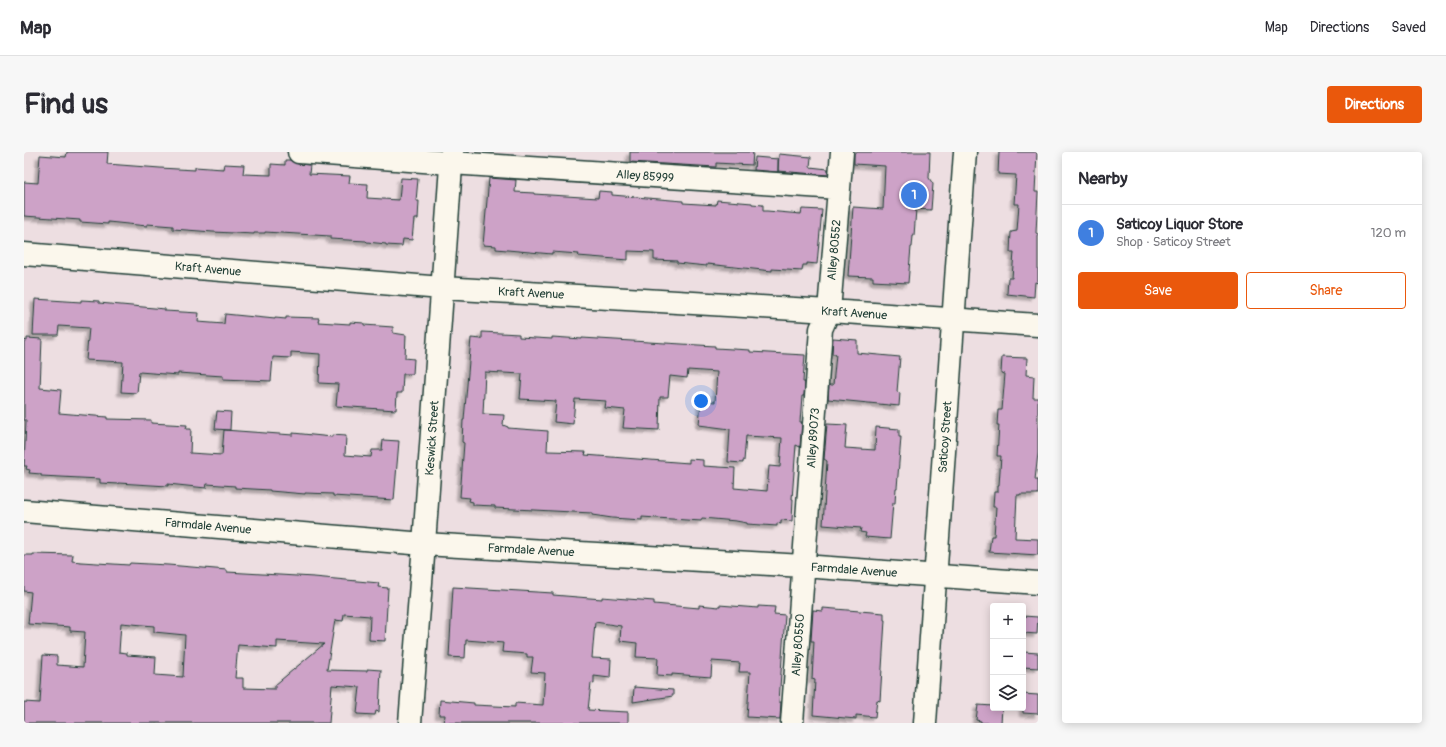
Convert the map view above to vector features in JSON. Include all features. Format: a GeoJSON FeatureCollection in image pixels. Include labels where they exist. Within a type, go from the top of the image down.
{"type":"FeatureCollection","features":[{"type":"Feature","properties":{"kind":"street","name":"Alley 85999"},"geometry":{"type":"LineString","coordinates":[[299,152],[451,158],[839,188]]}},
{"type":"Feature","properties":{"kind":"street","name":"Alley 80552"},"geometry":{"type":"LineString","coordinates":[[829,311],[842,152]]}},
{"type":"Feature","properties":{"kind":"street","name":"Saticoy Street"},"geometry":{"type":"LineString","coordinates":[[925,723],[965,152]]}},
{"type":"Feature","properties":{"kind":"street","name":"Keswick Street"},"geometry":{"type":"LineString","coordinates":[[410,723],[451,158]]}},
{"type":"Feature","properties":{"kind":"street","name":"Kraft Avenue"},"geometry":{"type":"LineString","coordinates":[[24,254],[442,288],[1038,325]]}},
{"type":"Feature","properties":{"kind":"street","name":"Alley 89073"},"geometry":{"type":"LineString","coordinates":[[803,566],[820,329],[829,311]]}},
{"type":"Feature","properties":{"kind":"street","name":"Farmdale Avenue"},"geometry":{"type":"LineString","coordinates":[[24,511],[424,544],[803,566],[1038,583]]}},
{"type":"Feature","properties":{"kind":"street","name":"Alley 80550"},"geometry":{"type":"LineString","coordinates":[[792,723],[803,566]]}},
{"type":"Feature","properties":{"kind":"building"},"geometry":{"type":"Polygon","coordinates":[[[67,152],[108,152],[107,164],[160,168],[195,170],[195,167],[223,169],[224,164],[244,165],[243,174],[271,175],[271,164],[285,165],[285,160],[290,160],[298,164],[310,165],[309,174],[350,176],[349,183],[368,184],[367,198],[399,200],[401,178],[418,179],[416,201],[419,201],[418,219],[414,219],[412,240],[403,239],[402,246],[386,245],[366,241],[330,239],[330,236],[265,232],[254,234],[213,232],[173,229],[173,226],[147,224],[147,226],[108,222],[108,224],[80,222],[80,220],[24,216],[24,182],[38,183],[40,155],[66,157],[67,152]]]}},
{"type":"Feature","properties":{"kind":"building"},"geometry":{"type":"Polygon","coordinates":[[[630,152],[753,152],[752,165],[716,163],[716,167],[630,162],[630,152]]]}},
{"type":"Feature","properties":{"kind":"building"},"geometry":{"type":"Polygon","coordinates":[[[854,152],[930,152],[929,178],[933,184],[931,210],[916,209],[908,283],[873,281],[873,277],[848,276],[853,207],[883,209],[885,166],[854,164],[854,152]]]}},
{"type":"Feature","properties":{"kind":"building"},"geometry":{"type":"Polygon","coordinates":[[[999,152],[1037,152],[1035,192],[1038,192],[1036,233],[1038,234],[1038,283],[1035,282],[1034,297],[1007,294],[1008,278],[1012,278],[1014,252],[1010,252],[1011,232],[1017,231],[1019,204],[1014,204],[1016,175],[998,174],[999,152]]]}},
{"type":"Feature","properties":{"kind":"building"},"geometry":{"type":"Polygon","coordinates":[[[779,154],[811,157],[810,167],[828,169],[828,175],[778,171],[779,154]]]}},
{"type":"Feature","properties":{"kind":"building"},"geometry":{"type":"Polygon","coordinates":[[[755,157],[778,159],[778,172],[754,170],[755,157]]]}},
{"type":"Feature","properties":{"kind":"building"},"geometry":{"type":"Polygon","coordinates":[[[489,178],[516,180],[515,192],[534,194],[598,198],[599,191],[612,192],[612,195],[683,201],[683,203],[716,205],[717,200],[752,203],[763,205],[763,211],[801,214],[802,209],[822,210],[817,264],[807,263],[807,265],[803,265],[802,271],[772,269],[772,271],[654,260],[654,252],[628,251],[628,260],[578,256],[579,254],[552,252],[552,254],[496,249],[496,246],[483,245],[489,178]]]}},
{"type":"Feature","properties":{"kind":"building"},"geometry":{"type":"Polygon","coordinates":[[[35,299],[81,302],[81,300],[99,301],[99,303],[165,309],[165,311],[199,313],[198,322],[224,324],[225,314],[275,319],[286,319],[286,317],[319,318],[318,322],[350,324],[350,322],[364,323],[364,325],[393,327],[393,333],[406,335],[405,358],[414,359],[413,374],[403,374],[402,393],[397,393],[396,410],[336,406],[338,384],[319,383],[320,354],[291,352],[291,358],[273,357],[271,381],[223,379],[223,376],[139,372],[137,393],[121,392],[123,362],[86,360],[89,328],[59,326],[58,335],[33,335],[35,299]]]}},
{"type":"Feature","properties":{"kind":"building"},"geometry":{"type":"Polygon","coordinates":[[[482,332],[519,334],[519,337],[552,339],[552,337],[582,338],[715,346],[715,348],[750,350],[750,352],[805,355],[803,382],[805,382],[804,396],[802,396],[800,422],[802,422],[800,447],[796,445],[792,521],[781,520],[781,524],[777,523],[777,526],[702,518],[701,521],[642,517],[642,520],[612,518],[592,515],[592,513],[495,508],[495,506],[473,505],[473,502],[469,501],[470,498],[460,497],[464,443],[462,442],[463,420],[471,338],[482,339],[482,332]],[[688,370],[687,378],[670,376],[668,397],[660,397],[659,430],[623,428],[625,410],[605,408],[606,401],[575,399],[573,424],[554,422],[556,401],[520,399],[522,374],[485,372],[483,414],[504,415],[503,425],[508,428],[548,431],[547,451],[586,452],[585,455],[689,463],[689,459],[703,460],[703,466],[735,468],[734,488],[767,491],[769,466],[780,467],[782,438],[746,436],[743,463],[728,462],[730,429],[699,425],[701,401],[715,402],[717,372],[688,370]]]}},
{"type":"Feature","properties":{"kind":"building"},"geometry":{"type":"Polygon","coordinates":[[[27,338],[42,339],[40,388],[61,390],[59,413],[107,417],[107,419],[151,420],[151,423],[187,425],[186,429],[191,429],[190,453],[222,455],[224,430],[293,435],[293,433],[332,437],[332,435],[346,436],[345,455],[371,457],[372,450],[382,450],[383,440],[399,441],[394,500],[333,496],[333,494],[305,494],[207,484],[206,488],[168,484],[168,486],[100,483],[100,479],[41,476],[41,474],[29,473],[30,470],[26,469],[27,466],[24,466],[26,420],[24,420],[24,340],[27,341],[27,338]]]}},
{"type":"Feature","properties":{"kind":"building"},"geometry":{"type":"Polygon","coordinates":[[[833,338],[857,340],[857,353],[900,357],[897,392],[900,393],[899,406],[828,399],[829,385],[833,385],[836,354],[832,354],[833,338]]]}},
{"type":"Feature","properties":{"kind":"building"},"geometry":{"type":"Polygon","coordinates":[[[1002,357],[1027,358],[1026,375],[1034,376],[1033,398],[1038,398],[1038,453],[1035,480],[1038,480],[1038,494],[1017,495],[1015,538],[1038,539],[1038,555],[989,552],[991,536],[994,536],[996,507],[993,507],[994,492],[998,492],[1001,456],[997,456],[999,425],[997,425],[998,410],[1002,410],[1005,374],[1001,373],[1002,357]]]}},
{"type":"Feature","properties":{"kind":"building"},"geometry":{"type":"Polygon","coordinates":[[[217,411],[231,412],[230,430],[215,429],[217,411]]]}},
{"type":"Feature","properties":{"kind":"building"},"geometry":{"type":"Polygon","coordinates":[[[827,424],[847,425],[845,448],[875,450],[876,427],[899,429],[899,437],[901,437],[897,488],[895,503],[893,503],[890,539],[865,537],[866,533],[860,532],[861,528],[823,525],[827,461],[824,459],[827,424]]]}},
{"type":"Feature","properties":{"kind":"building"},"geometry":{"type":"Polygon","coordinates":[[[24,555],[73,555],[72,561],[81,562],[129,565],[130,563],[168,565],[227,570],[227,572],[314,577],[379,583],[378,587],[388,588],[385,641],[369,640],[370,616],[344,614],[343,621],[335,620],[327,670],[381,670],[379,712],[376,711],[375,715],[357,714],[360,687],[332,685],[329,723],[24,723],[24,702],[40,703],[43,655],[57,656],[57,665],[83,667],[85,632],[70,631],[70,627],[28,624],[31,592],[24,591],[24,555]],[[121,623],[119,652],[127,653],[127,655],[156,657],[155,675],[183,677],[185,635],[154,632],[154,626],[121,623]],[[277,641],[277,648],[238,645],[235,678],[243,678],[243,688],[275,689],[275,685],[324,644],[277,641]]]}},
{"type":"Feature","properties":{"kind":"building"},"geometry":{"type":"Polygon","coordinates":[[[453,587],[553,593],[553,595],[602,599],[602,597],[654,601],[654,604],[699,608],[699,605],[719,607],[719,605],[758,608],[758,606],[775,607],[774,614],[785,615],[779,702],[781,702],[780,719],[747,717],[750,672],[739,672],[740,663],[712,661],[711,677],[672,674],[672,676],[657,675],[658,658],[636,657],[637,643],[620,641],[621,626],[595,622],[592,658],[611,659],[610,678],[594,676],[594,684],[591,683],[588,710],[628,712],[628,723],[444,723],[445,715],[439,715],[440,700],[474,703],[474,705],[515,707],[515,703],[543,705],[545,673],[531,672],[533,657],[527,657],[527,654],[502,652],[503,643],[466,640],[465,658],[449,657],[453,587]]]}},
{"type":"Feature","properties":{"kind":"building"},"geometry":{"type":"Polygon","coordinates":[[[823,608],[884,613],[885,620],[880,701],[877,700],[875,717],[856,715],[856,719],[813,715],[815,680],[812,679],[814,641],[811,641],[813,610],[823,611],[823,608]]]}},
{"type":"Feature","properties":{"kind":"building"},"geometry":{"type":"Polygon","coordinates":[[[1026,616],[1038,617],[1037,634],[1026,633],[1026,616]]]}},
{"type":"Feature","properties":{"kind":"building"},"geometry":{"type":"Polygon","coordinates":[[[1026,652],[1038,653],[1038,668],[1026,667],[1026,652]]]}},
{"type":"Feature","properties":{"kind":"building"},"geometry":{"type":"Polygon","coordinates":[[[634,687],[673,690],[673,696],[633,702],[634,687]]]}},
{"type":"Feature","properties":{"kind":"building"},"geometry":{"type":"Polygon","coordinates":[[[1026,694],[1038,695],[1038,714],[1023,713],[1023,711],[1026,711],[1026,694]]]}},
{"type":"Feature","properties":{"kind":"building"},"geometry":{"type":"Polygon","coordinates":[[[978,705],[990,706],[990,711],[1002,711],[1001,723],[981,723],[981,721],[976,720],[978,705]]]}},
{"type":"Feature","properties":{"kind":"place","name":"Saticoy Liquor Store"},"geometry":{"type":"Point","coordinates":[914,195]}}]}
